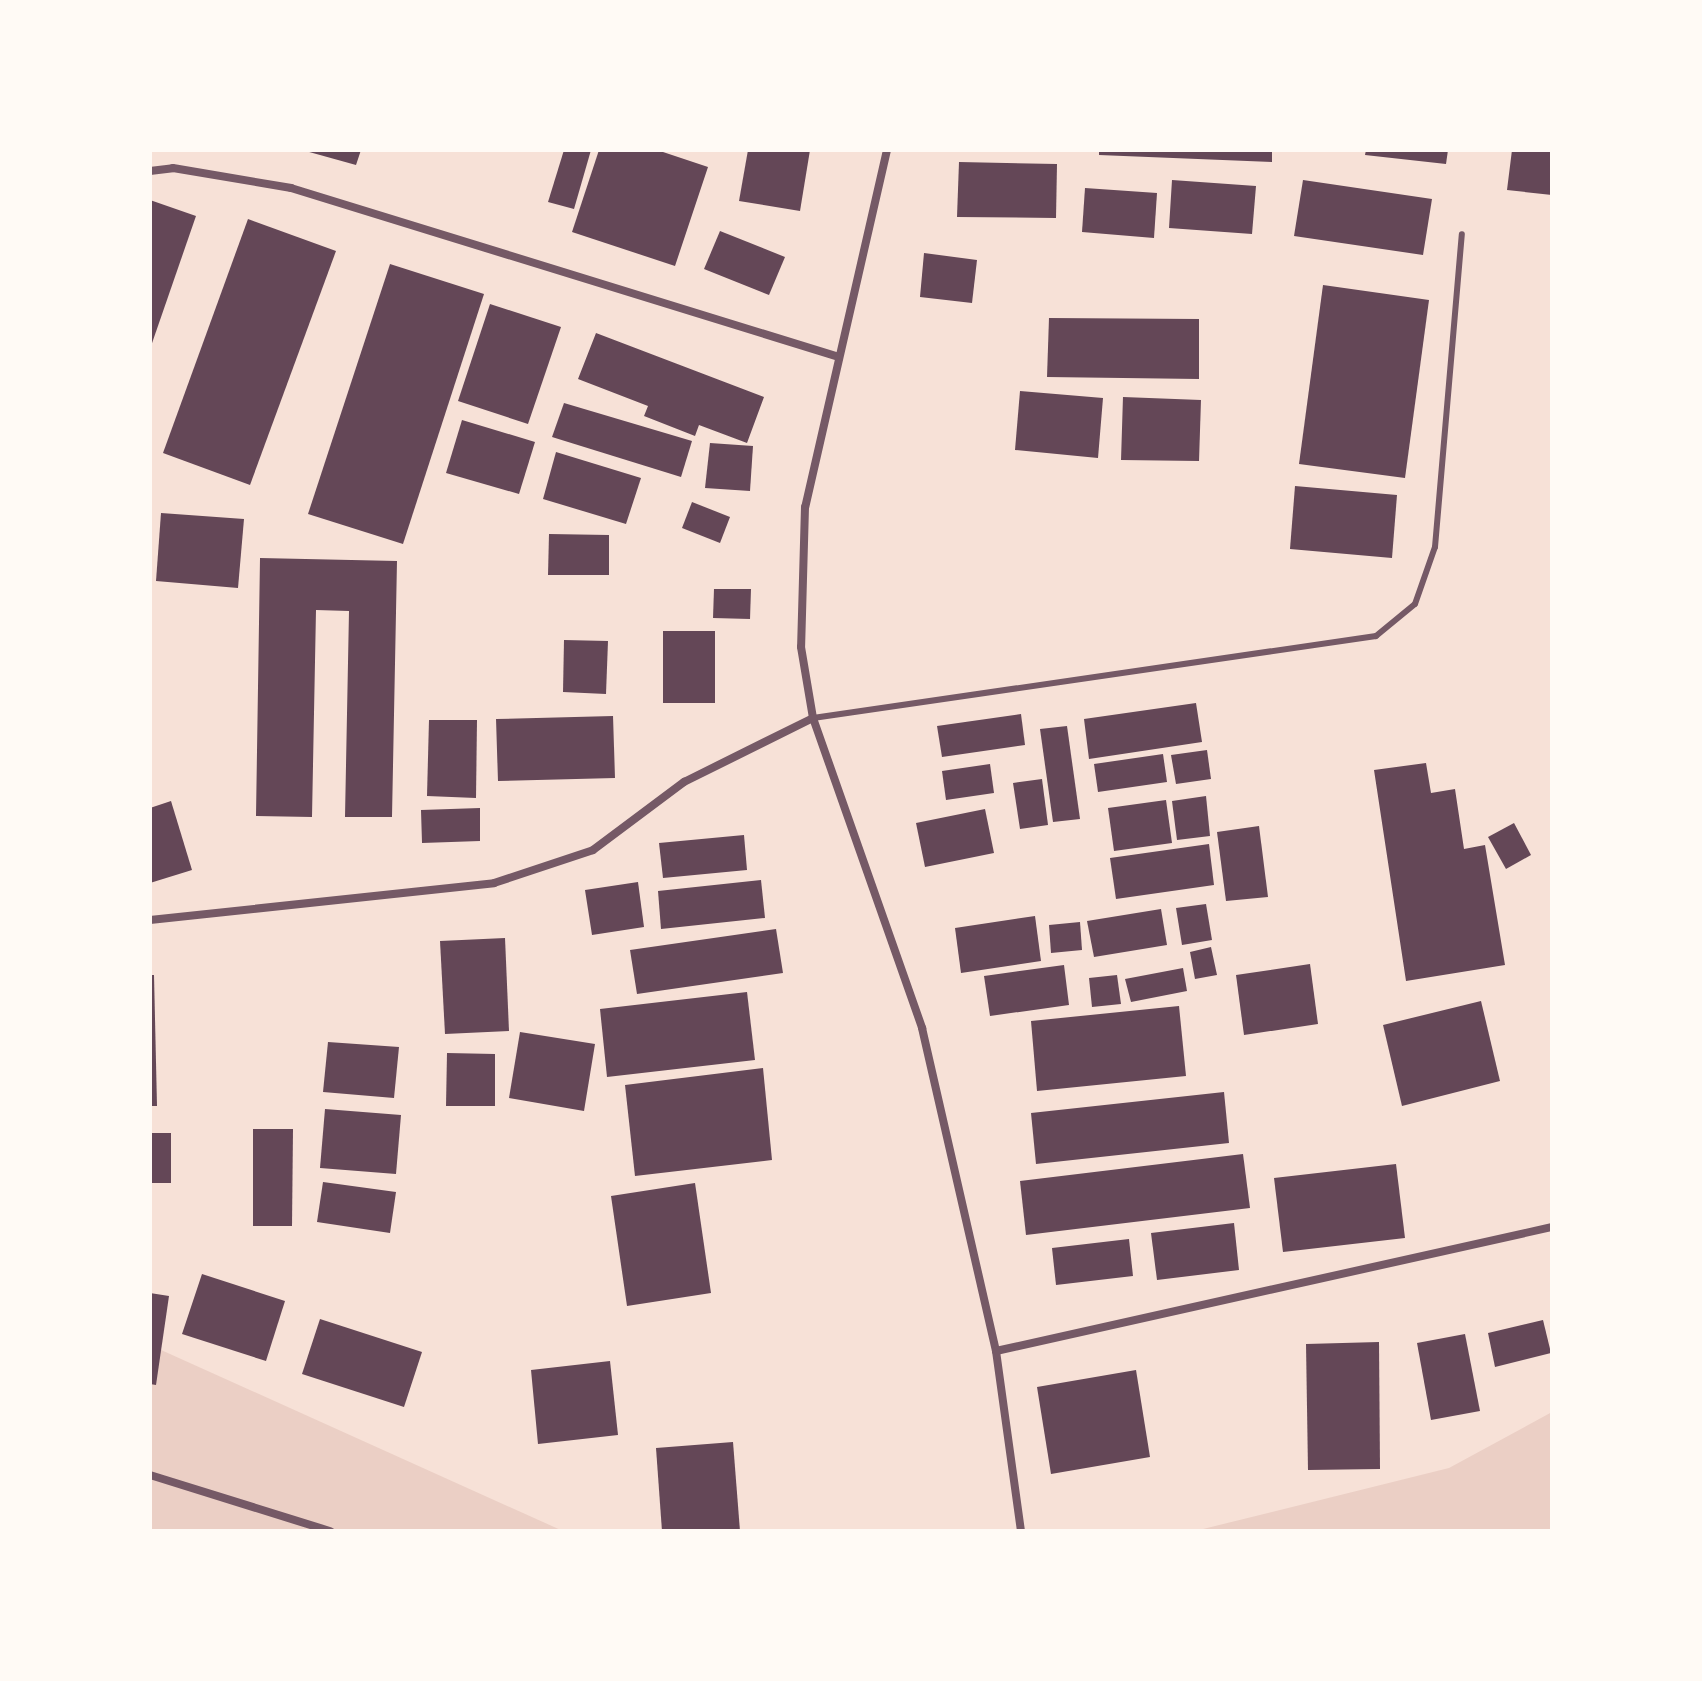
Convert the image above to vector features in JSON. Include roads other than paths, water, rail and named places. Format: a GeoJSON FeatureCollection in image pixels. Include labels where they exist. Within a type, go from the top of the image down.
{"type":"FeatureCollection","features":[{"type":"Feature","properties":{"kind":"street"},"geometry":{"type":"LineString","coordinates":[[887,150],[805,507],[801,647],[813,718],[922,1028],[996,1351],[1021,1531]]}},
{"type":"Feature","properties":{"kind":"street"},"geometry":{"type":"LineString","coordinates":[[150,171],[173,168],[291,188],[839,357]]}},
{"type":"Feature","properties":{"kind":"street"},"geometry":{"type":"LineString","coordinates":[[150,920],[494,883],[593,850],[684,782],[813,718]]}},
{"type":"Feature","properties":{"kind":"street"},"geometry":{"type":"LineString","coordinates":[[996,1351],[1552,1227]]}},
{"type":"Feature","properties":{"kind":"street"},"geometry":{"type":"LineString","coordinates":[[150,1475],[330,1531]]}},
{"type":"Feature","properties":{"kind":"lane"},"geometry":{"type":"LineString","coordinates":[[813,718],[1376,636],[1415,604],[1435,547],[1462,234]]}}]}
